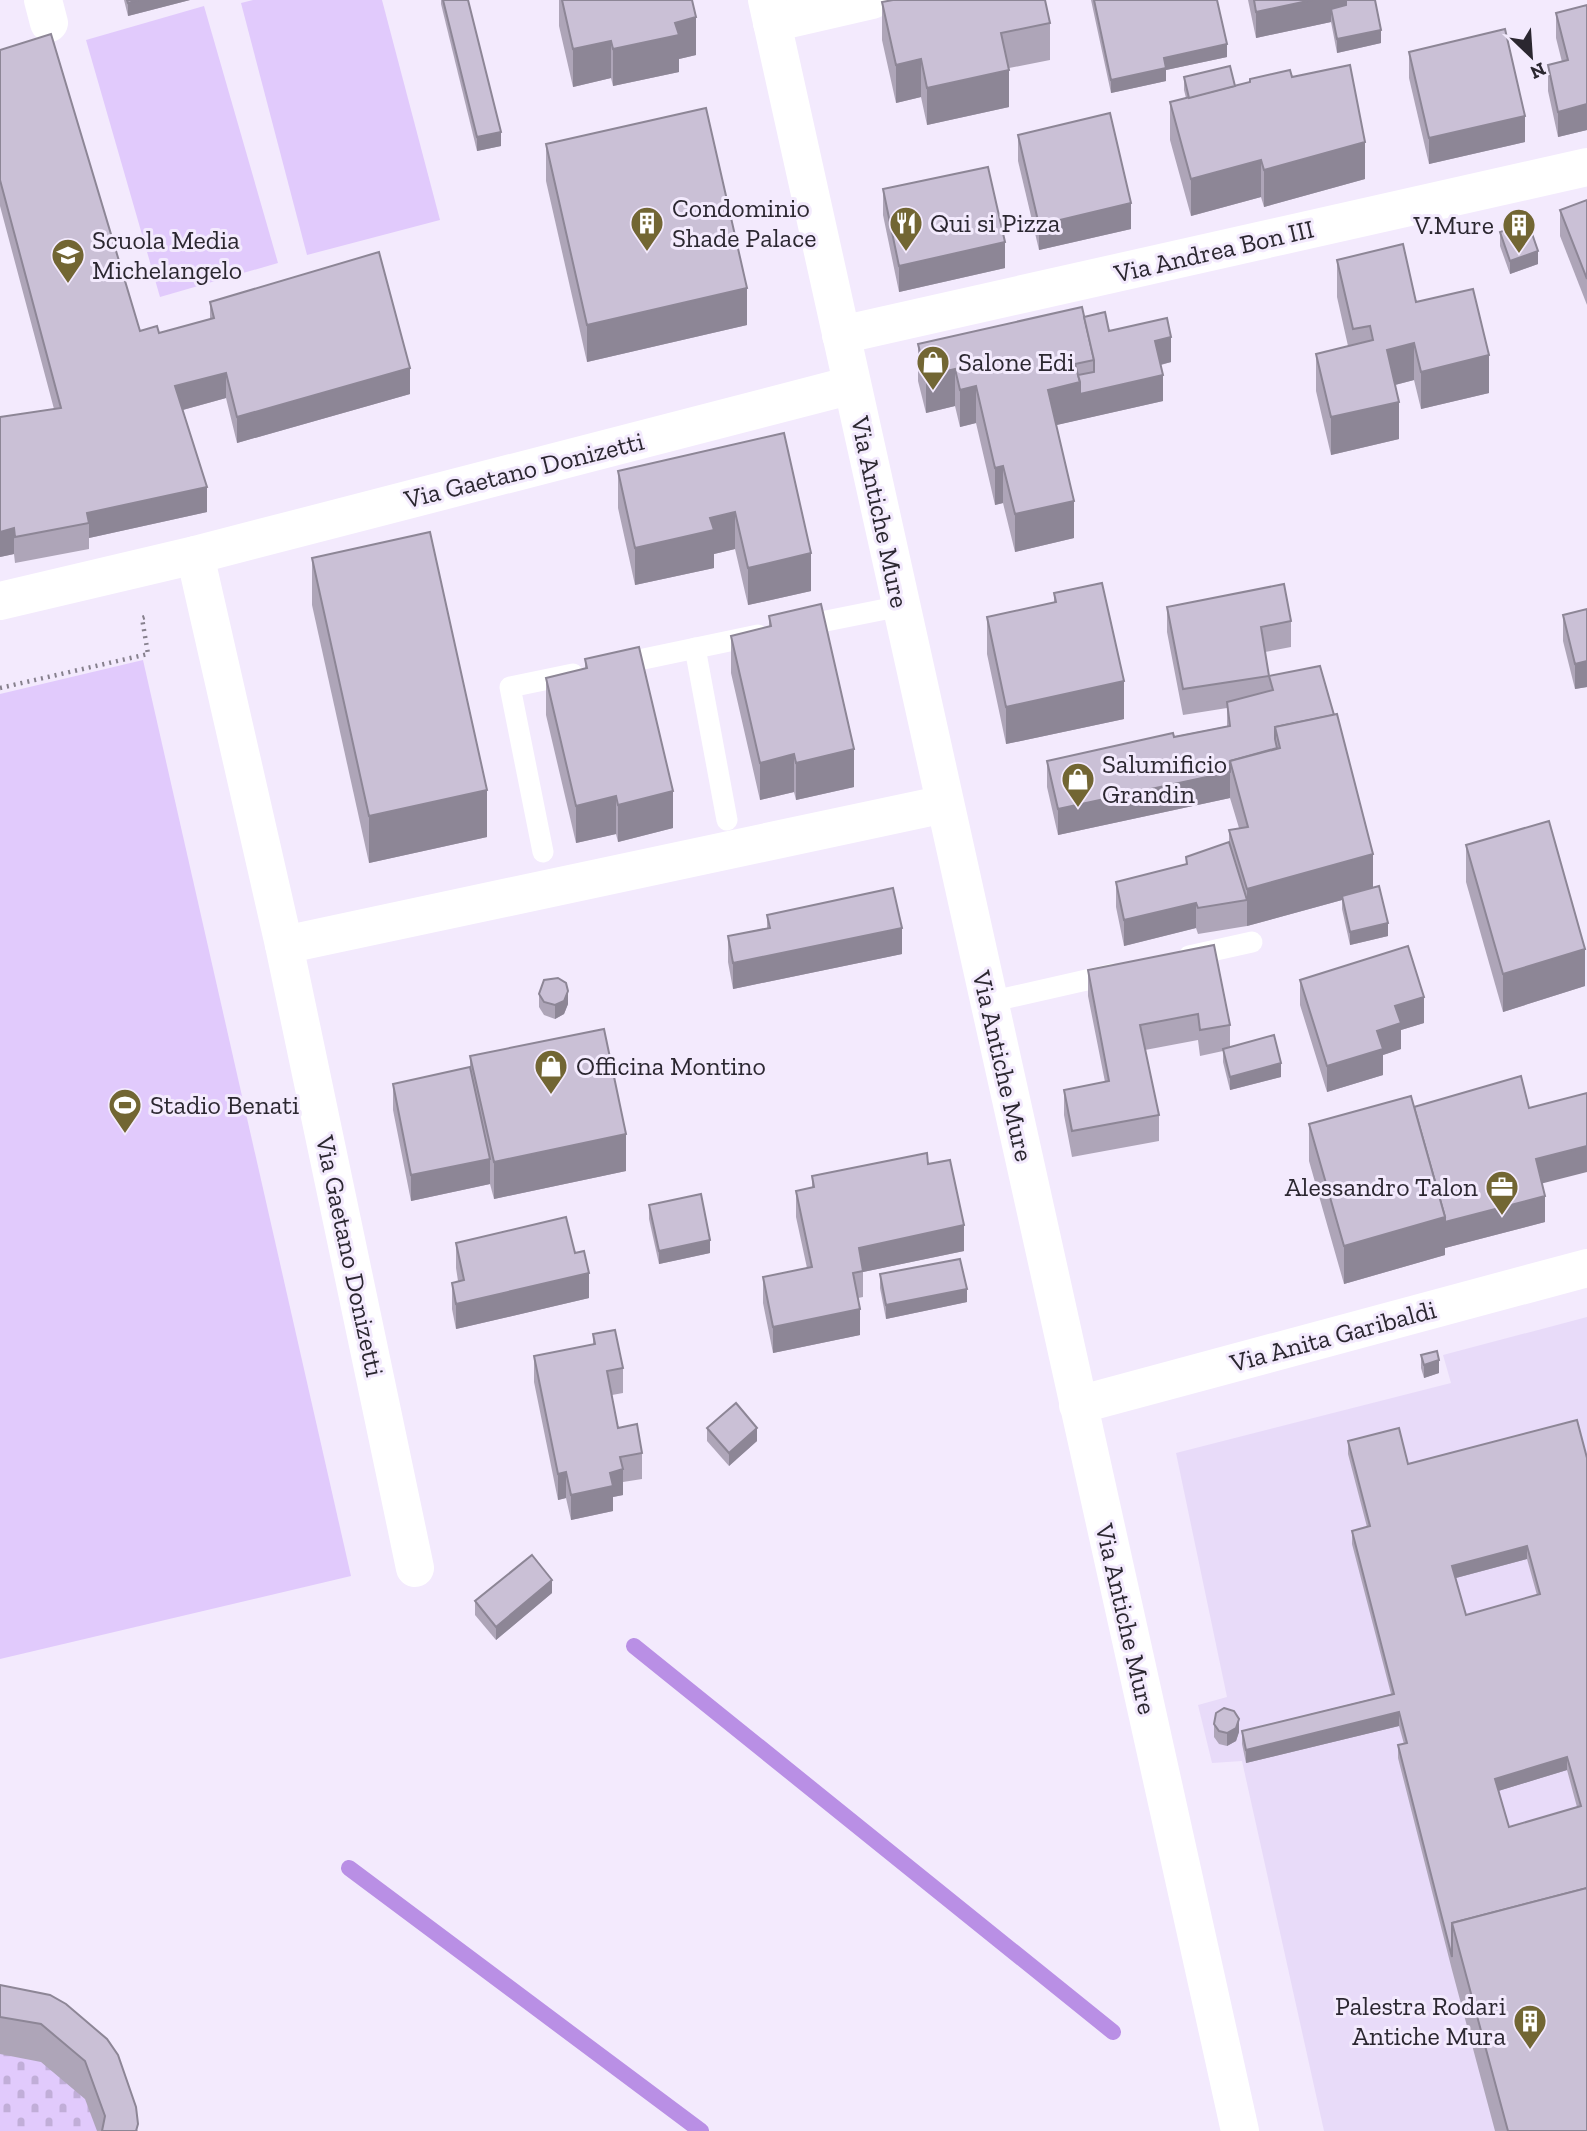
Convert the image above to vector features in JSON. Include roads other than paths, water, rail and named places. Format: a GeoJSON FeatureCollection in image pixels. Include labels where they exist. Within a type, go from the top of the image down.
{"type":"FeatureCollection","features":[{"type":"Feature","properties":{"kind":"street"},"geometry":{"type":"LineString","coordinates":[[769,12],[872,0]]}},
{"type":"Feature","properties":{"kind":"street","name":"Via Antiche Mure"},"geometry":{"type":"LineString","coordinates":[[769,12],[1240,2131]]}},
{"type":"Feature","properties":{"kind":"street","name":"Via Andrea Bon III"},"geometry":{"type":"LineString","coordinates":[[841,335],[1587,167]]}},
{"type":"Feature","properties":{"kind":"street","name":"Via Gaetano Donizetti"},"geometry":{"type":"LineString","coordinates":[[0,601],[195,555],[852,385]]}},
{"type":"Feature","properties":{"kind":"street","name":"Via Gaetano Donizetti"},"geometry":{"type":"LineString","coordinates":[[195,555],[284,944],[415,1568]]}},
{"type":"Feature","properties":{"kind":"street"},"geometry":{"type":"LineString","coordinates":[[284,944],[945,804]]}},
{"type":"Feature","properties":{"kind":"street","name":"Via Anita Garibaldi"},"geometry":{"type":"LineString","coordinates":[[1078,1405],[1587,1268]]}},
{"type":"Feature","properties":{"kind":"lane"},"geometry":{"type":"LineString","coordinates":[[543,852],[510,687],[901,606]]}},
{"type":"Feature","properties":{"kind":"lane"},"geometry":{"type":"LineString","coordinates":[[695,648],[727,820]]}},
{"type":"Feature","properties":{"kind":"lane"},"geometry":{"type":"LineString","coordinates":[[1173,960],[1252,942]]}},
{"type":"Feature","properties":{"kind":"lane"},"geometry":{"type":"LineString","coordinates":[[989,1002],[1134,969]]}},
{"type":"Feature","properties":{"kind":"waterway"},"geometry":{"type":"LineString","coordinates":[[634,1646],[1113,2032]]}},
{"type":"Feature","properties":{"kind":"waterway"},"geometry":{"type":"LineString","coordinates":[[349,1868],[701,2131]]}},
{"type":"Feature","properties":{"kind":"place","name":"Condominio Shade Palace"},"geometry":{"type":"Point","coordinates":[647,253]}},
{"type":"Feature","properties":{"kind":"place","name":"Qui si Pizza"},"geometry":{"type":"Point","coordinates":[906,253]}},
{"type":"Feature","properties":{"kind":"place","name":"V.Mure"},"geometry":{"type":"Point","coordinates":[1519,255]}},
{"type":"Feature","properties":{"kind":"place","name":"Scuola Media Michelangelo"},"geometry":{"type":"Point","coordinates":[68,285]}},
{"type":"Feature","properties":{"kind":"place","name":"Salone Edi"},"geometry":{"type":"Point","coordinates":[933,392]}},
{"type":"Feature","properties":{"kind":"place","name":"Salumificio Grandin"},"geometry":{"type":"Point","coordinates":[1078,809]}},
{"type":"Feature","properties":{"kind":"place","name":"Officina Montino"},"geometry":{"type":"Point","coordinates":[551,1096]}},
{"type":"Feature","properties":{"kind":"place","name":"Stadio Benati"},"geometry":{"type":"Point","coordinates":[125,1135]}},
{"type":"Feature","properties":{"kind":"place","name":"Alessandro Talon"},"geometry":{"type":"Point","coordinates":[1502,1217]}},
{"type":"Feature","properties":{"kind":"place","name":"Palestra Rodari Antiche Mura"},"geometry":{"type":"Point","coordinates":[1530,2051]}}]}
